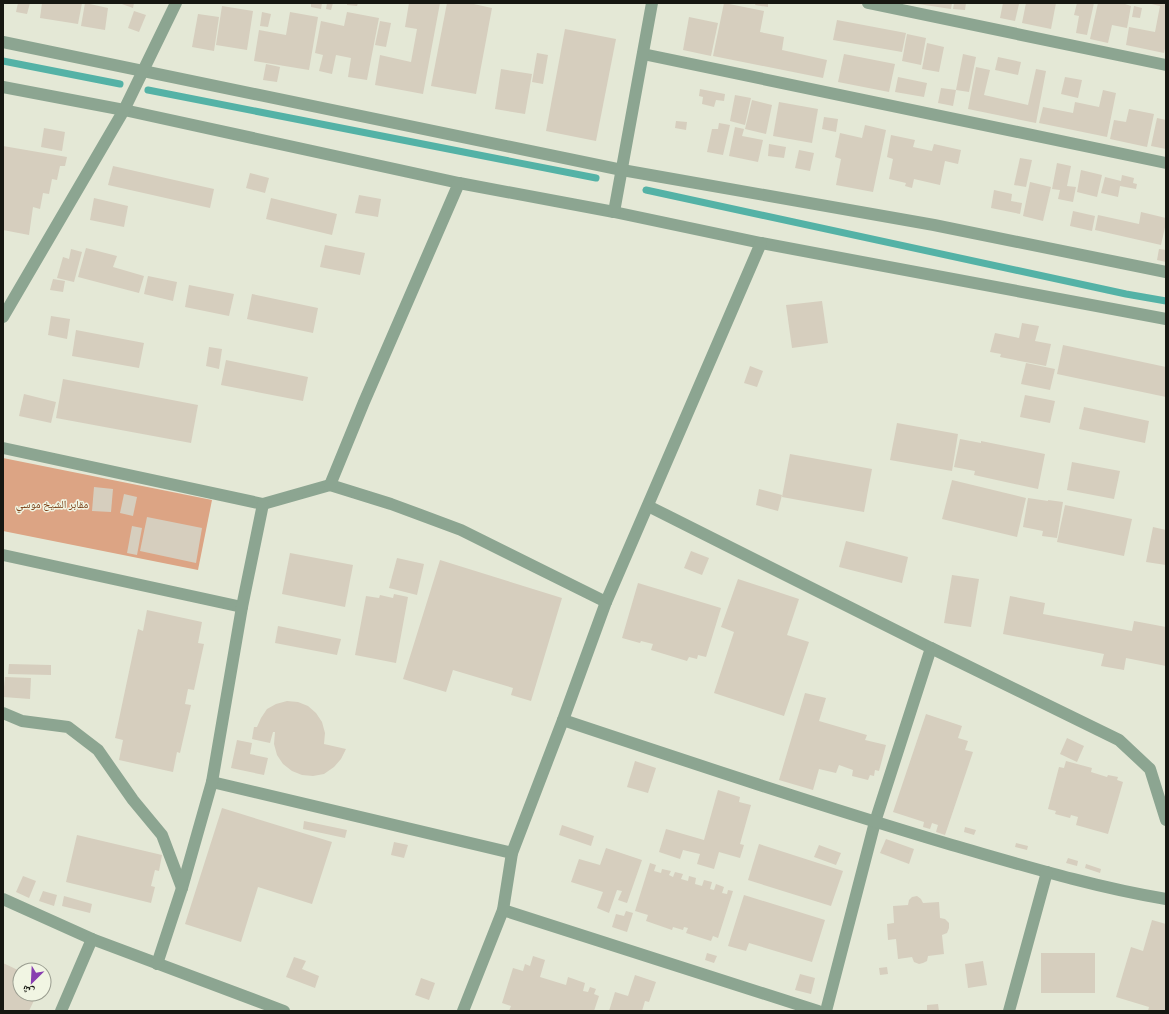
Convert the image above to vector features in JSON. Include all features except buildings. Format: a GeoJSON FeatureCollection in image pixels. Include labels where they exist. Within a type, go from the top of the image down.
{"type":"FeatureCollection","features":[{"type":"Feature","properties":{"kind":"street"},"geometry":{"type":"LineString","coordinates":[[3,317],[124,110],[176,3]]}},
{"type":"Feature","properties":{"kind":"street"},"geometry":{"type":"LineString","coordinates":[[614,212],[652,3]]}},
{"type":"Feature","properties":{"kind":"street"},"geometry":{"type":"LineString","coordinates":[[868,3],[1166,65]]}},
{"type":"Feature","properties":{"kind":"street"},"geometry":{"type":"LineString","coordinates":[[3,42],[622,170],[934,225],[1166,272]]}},
{"type":"Feature","properties":{"kind":"street"},"geometry":{"type":"LineString","coordinates":[[643,54],[1166,163]]}},
{"type":"Feature","properties":{"kind":"street"},"geometry":{"type":"LineString","coordinates":[[3,87],[124,110],[459,183],[614,212],[760,243],[1166,319]]}},
{"type":"Feature","properties":{"kind":"street"},"geometry":{"type":"LineString","coordinates":[[330,485],[364,402],[459,183]]}},
{"type":"Feature","properties":{"kind":"street"},"geometry":{"type":"LineString","coordinates":[[463,1011],[503,910],[512,853],[606,602],[760,243]]}},
{"type":"Feature","properties":{"kind":"street"},"geometry":{"type":"LineString","coordinates":[[3,448],[262,504],[330,485],[391,504],[461,530],[606,602]]}},
{"type":"Feature","properties":{"kind":"street"},"geometry":{"type":"LineString","coordinates":[[157,964],[182,888],[212,782],[242,607],[262,504]]}},
{"type":"Feature","properties":{"kind":"street"},"geometry":{"type":"LineString","coordinates":[[648,506],[930,648],[1119,740],[1150,769],[1166,820]]}},
{"type":"Feature","properties":{"kind":"street"},"geometry":{"type":"LineString","coordinates":[[3,555],[242,607]]}},
{"type":"Feature","properties":{"kind":"street"},"geometry":{"type":"LineString","coordinates":[[826,1011],[875,822],[930,648]]}},
{"type":"Feature","properties":{"kind":"street"},"geometry":{"type":"LineString","coordinates":[[3,713],[22,721],[68,727],[98,750],[133,800],[162,835],[182,888]]}},
{"type":"Feature","properties":{"kind":"street"},"geometry":{"type":"LineString","coordinates":[[563,720],[875,822],[1047,872],[1166,899]]}},
{"type":"Feature","properties":{"kind":"street"},"geometry":{"type":"LineString","coordinates":[[212,782],[512,853]]}},
{"type":"Feature","properties":{"kind":"street"},"geometry":{"type":"LineString","coordinates":[[1009,1011],[1047,872]]}},
{"type":"Feature","properties":{"kind":"street"},"geometry":{"type":"LineString","coordinates":[[3,899],[92,939],[284,1011]]}},
{"type":"Feature","properties":{"kind":"street"},"geometry":{"type":"LineString","coordinates":[[503,910],[818,1011]]}},
{"type":"Feature","properties":{"kind":"street"},"geometry":{"type":"LineString","coordinates":[[61,1011],[92,939]]}},
{"type":"Feature","properties":{"kind":"green space","name":"مقابر الشيخ موسي"},"geometry":{"type":"Polygon","coordinates":[[[3,458],[212,500],[198,570],[3,531],[3,458]]]}},
{"type":"Feature","properties":{"kind":"waterway"},"geometry":{"type":"LineString","coordinates":[[3,61],[120,84]]}},
{"type":"Feature","properties":{"kind":"waterway"},"geometry":{"type":"LineString","coordinates":[[148,90],[596,178]]}},
{"type":"Feature","properties":{"kind":"waterway"},"geometry":{"type":"LineString","coordinates":[[646,190],[1126,294],[1166,301]]}}]}
